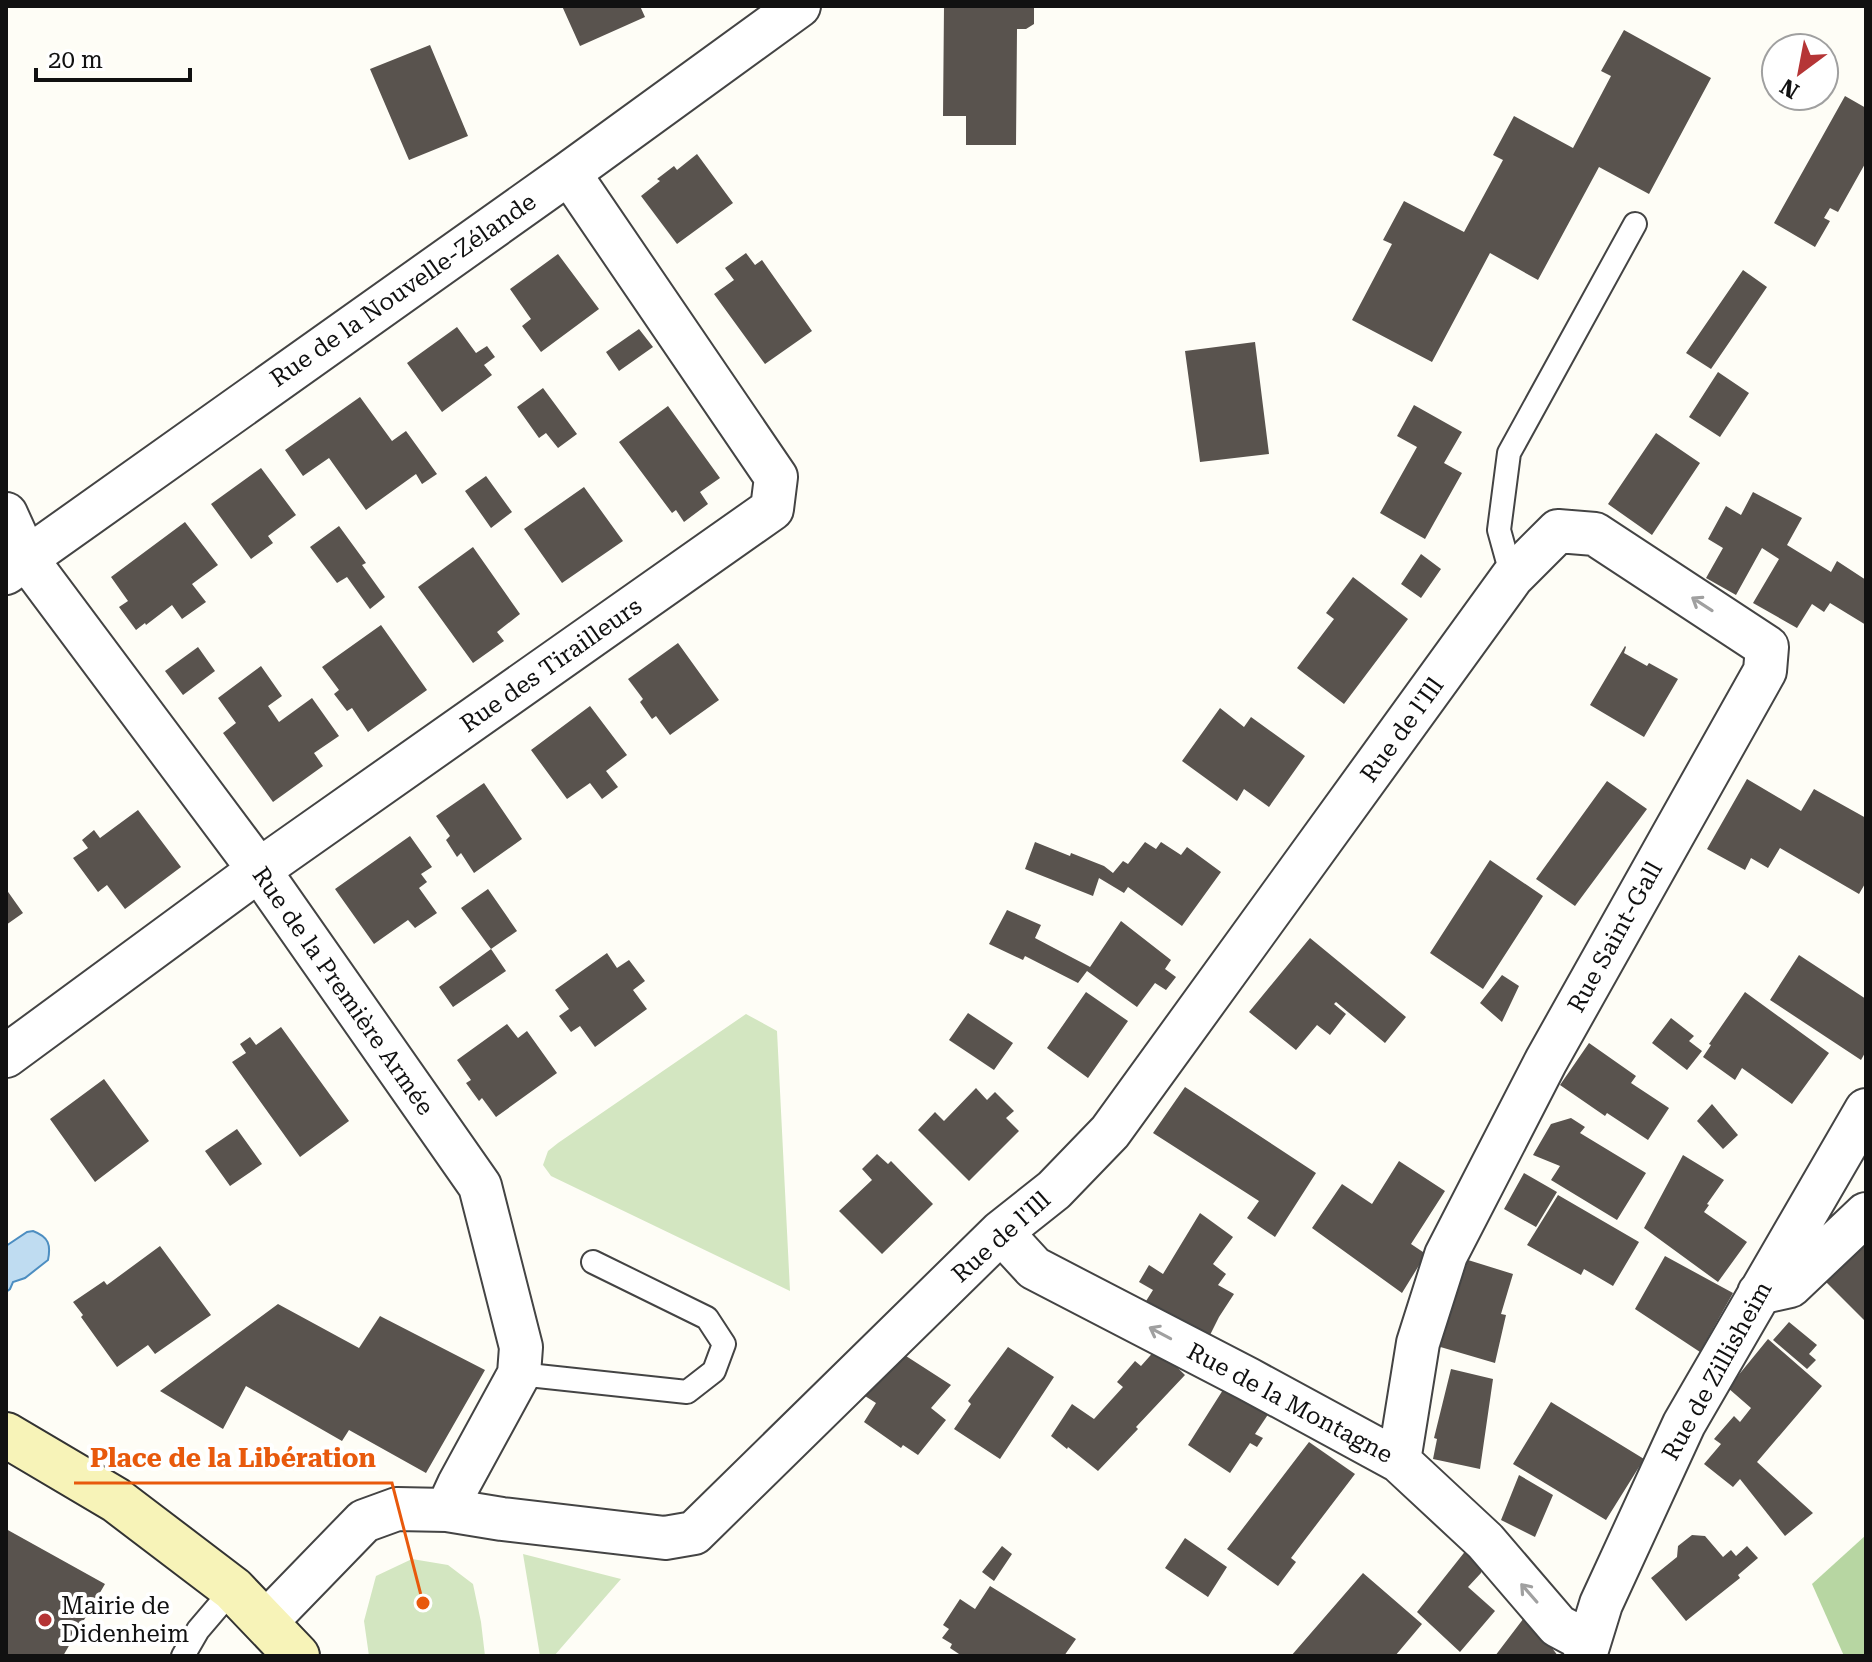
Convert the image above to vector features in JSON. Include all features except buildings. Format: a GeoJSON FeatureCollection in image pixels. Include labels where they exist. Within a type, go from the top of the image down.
{"type":"FeatureCollection","features":[{"type":"Feature","properties":{"kind":"main road"},"geometry":{"type":"LineString","coordinates":[[6,1435],[116,1500],[233,1589],[297,1656]]}},
{"type":"Feature","properties":{"kind":"street","name":"Rue de la Nouvelle-Zélande"},"geometry":{"type":"LineString","coordinates":[[16,565],[799,6]]}},
{"type":"Feature","properties":{"kind":"street","name":"Rue des Tirailleurs"},"geometry":{"type":"LineString","coordinates":[[6,1056],[259,870],[772,509],[776,477],[569,173]]}},
{"type":"Feature","properties":{"kind":"street","name":"Rue de la Première Armée"},"geometry":{"type":"LineString","coordinates":[[6,514],[16,565],[259,870],[480,1186],[521,1347],[519,1374]]}},
{"type":"Feature","properties":{"kind":"street","name":"Rue de l'Ill"},"geometry":{"type":"LineString","coordinates":[[266,1622],[364,1521],[397,1509],[447,1510],[665,1538],[694,1533],[1001,1232],[1054,1190],[1110,1132],[1512,577],[1558,531]]}},
{"type":"Feature","properties":{"kind":"street","name":"Rue Saint-Gall"},"geometry":{"type":"LineString","coordinates":[[1399,1461],[1418,1343],[1446,1255],[1546,1061],[1765,671],[1767,647],[1595,534],[1558,531]]}},
{"type":"Feature","properties":{"kind":"street","name":"Rue de Zillisheim"},"geometry":{"type":"LineString","coordinates":[[1586,1649],[1601,1604],[1684,1424],[1866,1110]]}},
{"type":"Feature","properties":{"kind":"street"},"geometry":{"type":"LineString","coordinates":[[1759,1293],[1790,1286],[1866,1214]]}},
{"type":"Feature","properties":{"kind":"street","name":"Rue de la Montagne"},"geometry":{"type":"LineString","coordinates":[[1001,1232],[1034,1268],[1399,1461],[1485,1541],[1558,1626],[1586,1649]]}},
{"type":"Feature","properties":{"kind":"street"},"geometry":{"type":"LineString","coordinates":[[447,1510],[519,1374]]}},
{"type":"Feature","properties":{"kind":"lane"},"geometry":{"type":"LineString","coordinates":[[1512,577],[1499,530],[1509,453],[1635,224]]}},
{"type":"Feature","properties":{"kind":"lane"},"geometry":{"type":"LineString","coordinates":[[519,1374],[687,1392],[714,1371],[724,1344],[707,1318],[593,1262]]}},
{"type":"Feature","properties":{"kind":"lane"},"geometry":{"type":"LineString","coordinates":[[183,1656],[198,1630],[233,1589]]}},
{"type":"Feature","properties":{"kind":"green space"},"geometry":{"type":"Polygon","coordinates":[[[746,1014],[777,1031],[790,1291],[551,1176],[543,1165],[548,1151],[558,1143],[746,1014]]]}},
{"type":"Feature","properties":{"kind":"green space"},"geometry":{"type":"Polygon","coordinates":[[[1866,1535],[1866,1656],[1844,1656],[1812,1584],[1866,1535]]]}},
{"type":"Feature","properties":{"kind":"green space"},"geometry":{"type":"Polygon","coordinates":[[[523,1554],[621,1579],[554,1656],[540,1656],[523,1554]]]}},
{"type":"Feature","properties":{"kind":"green space"},"geometry":{"type":"Polygon","coordinates":[[[412,1559],[448,1565],[473,1584],[485,1656],[369,1656],[364,1621],[376,1576],[412,1559]]]}},
{"type":"Feature","properties":{"kind":"water"},"geometry":{"type":"Polygon","coordinates":[[[33,1231],[48,1242],[48,1260],[25,1278],[13,1282],[6,1292],[6,1246],[33,1231]]]}},
{"type":"Feature","properties":{"kind":"place","name":"Place de la Libération"},"geometry":{"type":"Point","coordinates":[423,1603]}},
{"type":"Feature","properties":{"kind":"place","name":"Mairie de Didenheim"},"geometry":{"type":"Point","coordinates":[45,1620]}}]}
